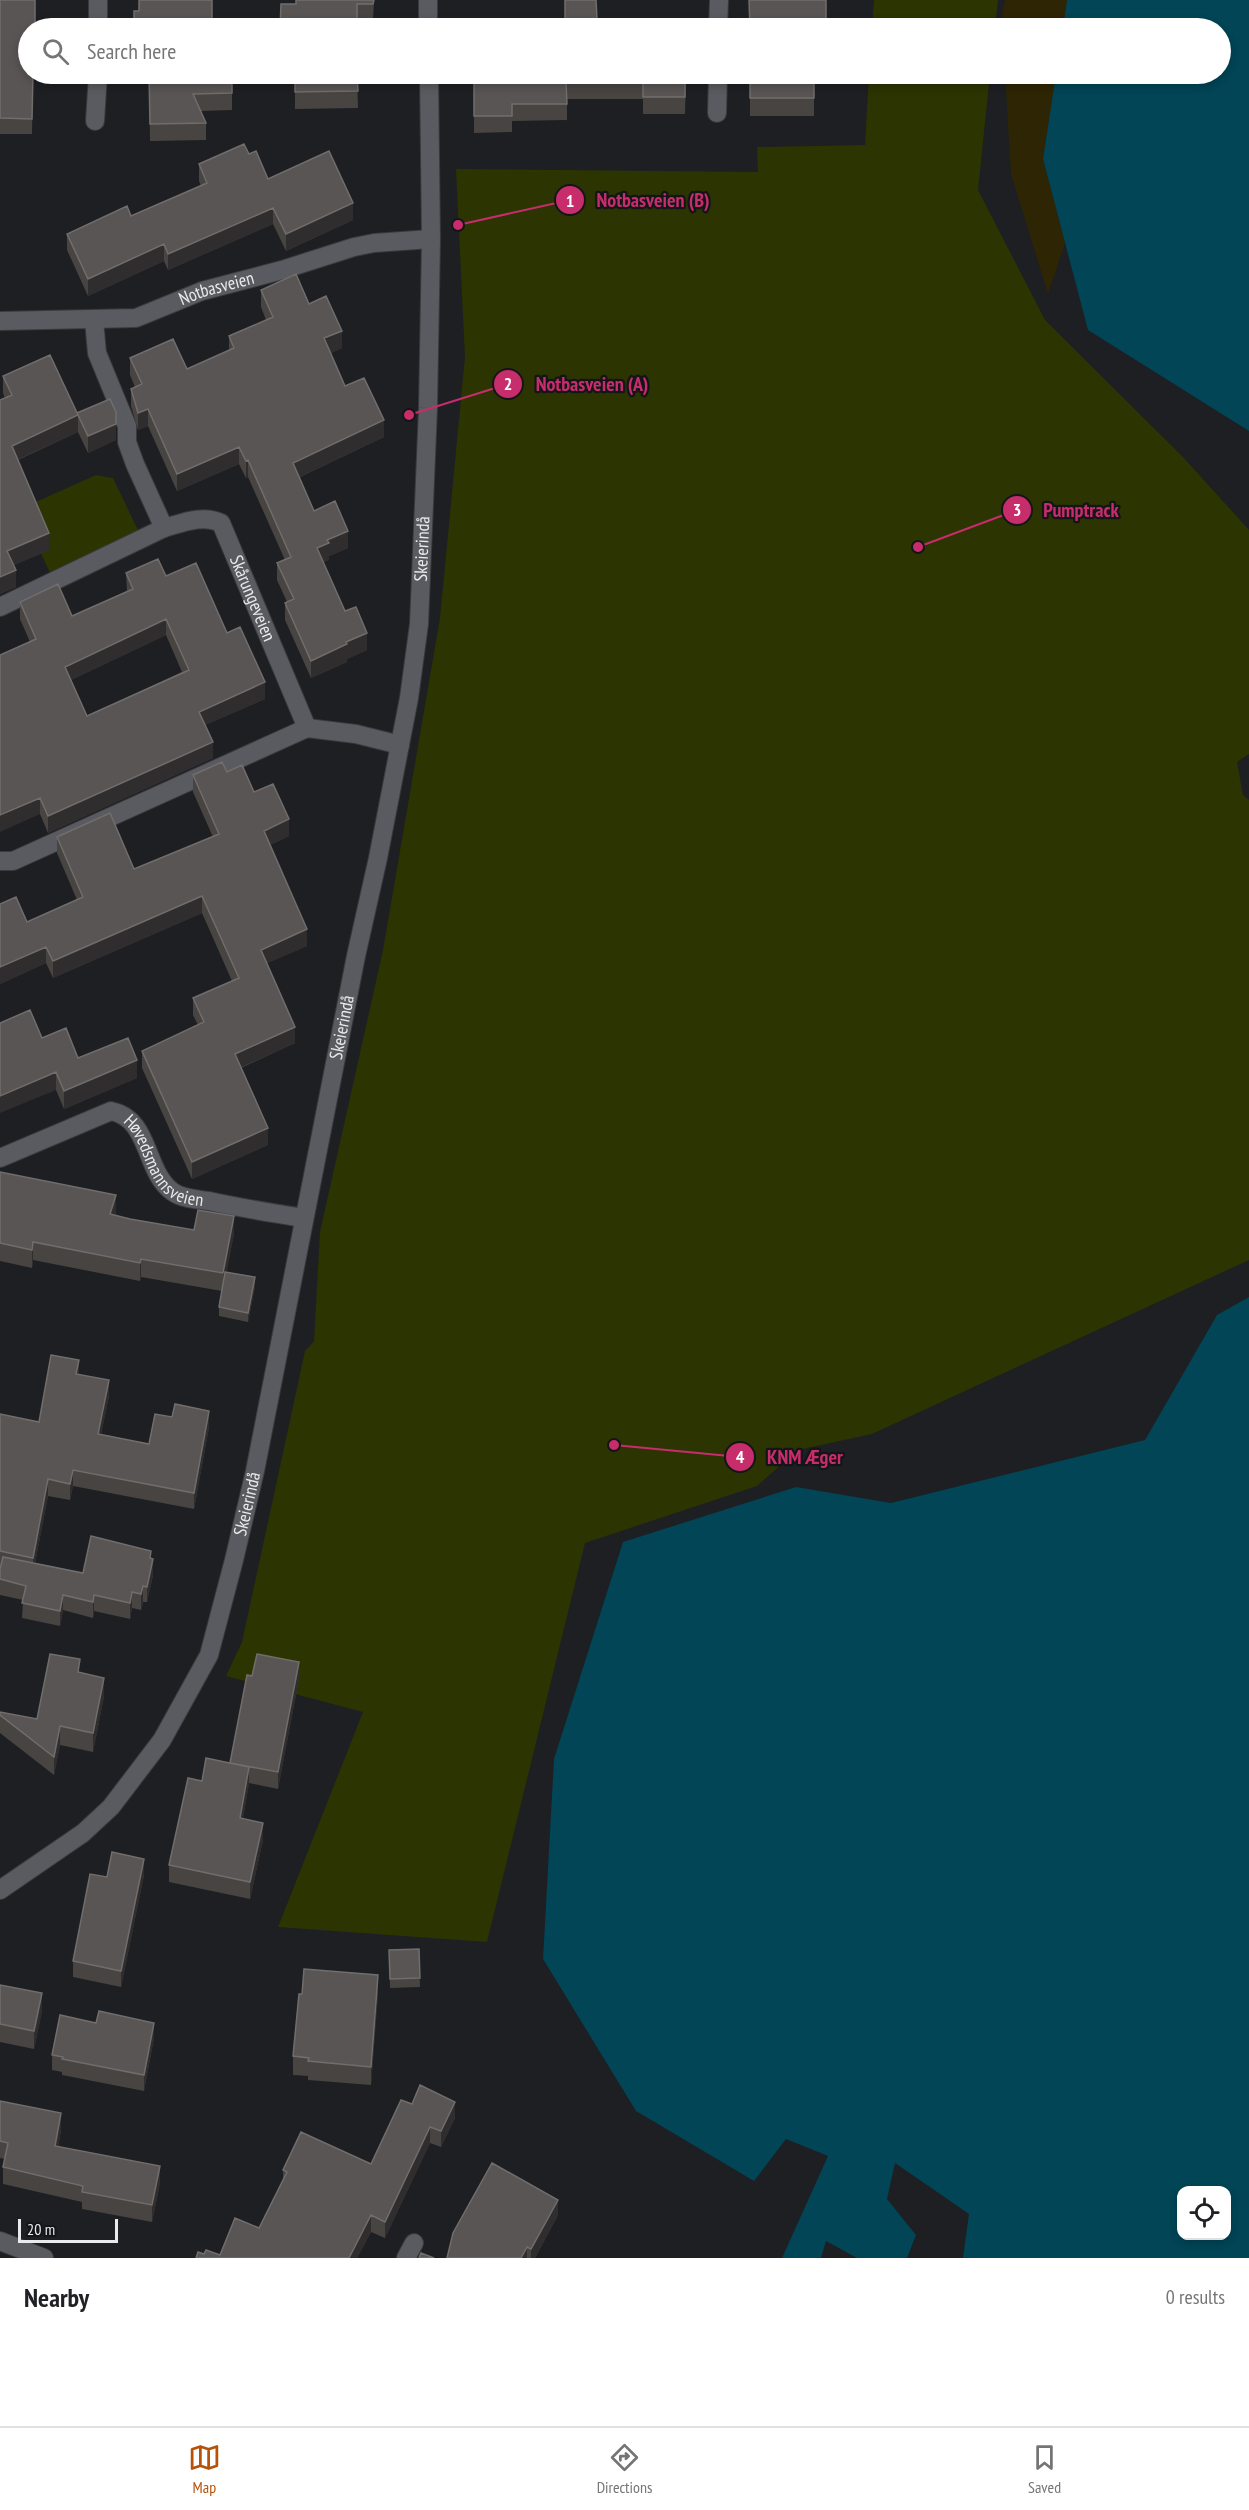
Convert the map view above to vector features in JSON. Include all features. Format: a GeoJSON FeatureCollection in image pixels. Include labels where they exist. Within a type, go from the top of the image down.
{"type":"FeatureCollection","features":[{"type":"Feature","properties":{"kind":"street"},"geometry":{"type":"LineString","coordinates":[[98,0],[98,18]]}},
{"type":"Feature","properties":{"kind":"street"},"geometry":{"type":"LineString","coordinates":[[428,0],[428,18]]}},
{"type":"Feature","properties":{"kind":"street"},"geometry":{"type":"LineString","coordinates":[[718,18],[719,0]]}},
{"type":"Feature","properties":{"kind":"street"},"geometry":{"type":"LineString","coordinates":[[94,121],[97,84]]}},
{"type":"Feature","properties":{"kind":"street","name":"Skeierindå"},"geometry":{"type":"LineString","coordinates":[[0,1890],[83,1833],[111,1807],[162,1740],[209,1655],[255,1471],[400,745],[419,624],[428,408],[431,239],[429,84]]}},
{"type":"Feature","properties":{"kind":"street"},"geometry":{"type":"LineString","coordinates":[[717,113],[718,84]]}},
{"type":"Feature","properties":{"kind":"street","name":"Notbasveien"},"geometry":{"type":"LineString","coordinates":[[0,321],[136,318],[202,291],[282,270],[354,247],[374,243],[431,239]]}},
{"type":"Feature","properties":{"kind":"street"},"geometry":{"type":"LineString","coordinates":[[94,320],[97,353],[127,426],[127,442],[135,464],[164,528]]}},
{"type":"Feature","properties":{"kind":"street","name":"Skårungeveien"},"geometry":{"type":"LineString","coordinates":[[0,607],[164,528],[192,520],[213,519],[221,523],[307,728]]}},
{"type":"Feature","properties":{"kind":"street"},"geometry":{"type":"LineString","coordinates":[[0,861],[13,861],[307,728],[356,734],[400,745]]}},
{"type":"Feature","properties":{"kind":"street","name":"Høvedsmannsveien"},"geometry":{"type":"LineString","coordinates":[[0,1158],[111,1111],[123,1113],[134,1122],[164,1184],[174,1193],[304,1218]]}},
{"type":"Feature","properties":{"kind":"street"},"geometry":{"type":"LineString","coordinates":[[0,2241],[44,2258]]}},
{"type":"Feature","properties":{"kind":"green space"},"geometry":{"type":"Polygon","coordinates":[[[874,0],[998,0],[996,18],[873,18],[874,0]]]}},
{"type":"Feature","properties":{"kind":"green space"},"geometry":{"type":"Polygon","coordinates":[[[868,84],[989,84],[978,190],[1045,320],[1183,457],[1249,530],[1249,754],[1237,762],[1243,795],[1249,800],[1249,1260],[872,1434],[798,1450],[757,1486],[585,1543],[487,1942],[278,1927],[363,1712],[226,1676],[242,1642],[305,1351],[314,1341],[320,1232],[383,950],[440,618],[465,357],[456,169],[758,172],[757,147],[865,145],[868,84]]]}},
{"type":"Feature","properties":{"kind":"green space"},"geometry":{"type":"Polygon","coordinates":[[[96,475],[113,478],[138,530],[126,543],[52,577],[20,509],[96,475]]]}},
{"type":"Feature","properties":{"kind":"sand"},"geometry":{"type":"Polygon","coordinates":[[[1005,0],[1067,0],[1064,18],[1002,18],[1005,0]]]}},
{"type":"Feature","properties":{"kind":"sand"},"geometry":{"type":"Polygon","coordinates":[[[1006,84],[1054,84],[1043,159],[1065,243],[1048,294],[1011,174],[1006,84]]]}},
{"type":"Feature","properties":{"kind":"water"},"geometry":{"type":"Polygon","coordinates":[[[1067,0],[1249,0],[1249,431],[1088,330],[1043,159],[1054,84],[1231,84],[1231,18],[1064,18],[1067,0]]]}},
{"type":"Feature","properties":{"kind":"water"},"geometry":{"type":"Polygon","coordinates":[[[1249,1297],[1249,2258],[963,2258],[969,2214],[895,2163],[887,2199],[916,2235],[907,2258],[857,2258],[826,2241],[821,2258],[782,2258],[828,2156],[786,2139],[754,2181],[636,2111],[543,1959],[554,1759],[623,1542],[796,1487],[891,1503],[1145,1440],[1217,1315],[1249,1297]]]}},
{"type":"Feature","properties":{"kind":"building"},"geometry":{"type":"Polygon","coordinates":[[[0,0],[35,0],[35,18],[18,18],[18,84],[33,84],[32,119],[0,118],[0,0]]]}},
{"type":"Feature","properties":{"kind":"building"},"geometry":{"type":"Polygon","coordinates":[[[139,0],[212,0],[212,18],[134,18],[134,11],[139,11],[139,0]]]}},
{"type":"Feature","properties":{"kind":"building"},"geometry":{"type":"Polygon","coordinates":[[[296,0],[374,0],[373,4],[357,4],[357,18],[280,18],[281,4],[296,4],[296,0]]]}},
{"type":"Feature","properties":{"kind":"building"},"geometry":{"type":"Polygon","coordinates":[[[565,0],[596,0],[597,18],[565,18],[565,0]]]}},
{"type":"Feature","properties":{"kind":"building"},"geometry":{"type":"Polygon","coordinates":[[[749,0],[826,0],[826,18],[750,18],[749,0]]]}},
{"type":"Feature","properties":{"kind":"building"},"geometry":{"type":"Polygon","coordinates":[[[149,84],[232,84],[232,93],[193,94],[206,123],[150,124],[149,84]]]}},
{"type":"Feature","properties":{"kind":"building"},"geometry":{"type":"Polygon","coordinates":[[[295,84],[358,84],[358,91],[295,92],[295,84]]]}},
{"type":"Feature","properties":{"kind":"building"},"geometry":{"type":"Polygon","coordinates":[[[474,84],[566,84],[567,104],[512,104],[512,116],[474,116],[474,84]]]}},
{"type":"Feature","properties":{"kind":"building"},"geometry":{"type":"Polygon","coordinates":[[[643,84],[685,84],[685,97],[643,97],[643,84]]]}},
{"type":"Feature","properties":{"kind":"building"},"geometry":{"type":"Polygon","coordinates":[[[750,84],[814,84],[814,98],[750,98],[750,84]]]}},
{"type":"Feature","properties":{"kind":"building"},"geometry":{"type":"Polygon","coordinates":[[[244,144],[249,154],[256,151],[268,179],[329,151],[353,203],[286,234],[273,208],[168,254],[164,244],[88,279],[67,234],[127,206],[131,216],[207,183],[199,164],[244,144]]]}},
{"type":"Feature","properties":{"kind":"building"},"geometry":{"type":"Polygon","coordinates":[[[296,274],[309,304],[326,296],[342,331],[324,338],[345,386],[364,378],[384,420],[293,463],[314,511],[335,501],[348,531],[327,540],[329,543],[317,548],[345,611],[356,607],[367,633],[311,661],[285,603],[294,599],[277,563],[291,557],[248,460],[246,461],[239,447],[177,474],[148,409],[138,413],[131,389],[142,384],[130,358],[173,339],[187,369],[234,348],[229,336],[273,317],[261,290],[296,274]]]}},
{"type":"Feature","properties":{"kind":"building"},"geometry":{"type":"Polygon","coordinates":[[[50,355],[78,415],[12,446],[49,533],[7,551],[16,570],[0,577],[0,400],[12,395],[3,376],[50,355]]]}},
{"type":"Feature","properties":{"kind":"building"},"geometry":{"type":"Polygon","coordinates":[[[110,399],[116,412],[116,424],[88,436],[77,413],[110,399]]]}},
{"type":"Feature","properties":{"kind":"building"},"geometry":{"type":"Polygon","coordinates":[[[158,559],[166,576],[196,563],[227,633],[240,627],[265,682],[199,712],[213,742],[48,816],[40,798],[0,815],[0,655],[36,639],[20,602],[58,584],[72,616],[133,589],[126,573],[158,559]],[[166,619],[65,667],[87,716],[189,670],[166,619]]]}},
{"type":"Feature","properties":{"kind":"building"},"geometry":{"type":"Polygon","coordinates":[[[222,762],[227,772],[242,765],[254,792],[273,784],[289,819],[264,831],[307,929],[261,950],[295,1027],[235,1054],[268,1128],[192,1162],[142,1051],[204,1022],[193,998],[239,978],[202,896],[53,961],[46,947],[0,967],[0,904],[16,897],[27,922],[83,897],[57,837],[110,813],[134,869],[219,834],[193,775],[222,762]]]}},
{"type":"Feature","properties":{"kind":"building"},"geometry":{"type":"Polygon","coordinates":[[[30,1010],[42,1038],[66,1028],[78,1058],[128,1038],[137,1060],[64,1091],[56,1072],[0,1096],[0,1023],[30,1010]]]}},
{"type":"Feature","properties":{"kind":"building"},"geometry":{"type":"Polygon","coordinates":[[[0,1172],[116,1195],[110,1214],[130,1219],[194,1230],[198,1210],[234,1216],[223,1273],[141,1259],[140,1263],[33,1242],[32,1250],[0,1243],[0,1172]]]}},
{"type":"Feature","properties":{"kind":"building"},"geometry":{"type":"Polygon","coordinates":[[[225,1272],[255,1277],[248,1313],[219,1307],[225,1272]]]}},
{"type":"Feature","properties":{"kind":"building"},"geometry":{"type":"Polygon","coordinates":[[[51,1355],[79,1360],[76,1374],[109,1380],[98,1434],[149,1444],[155,1414],[172,1417],[175,1404],[209,1411],[194,1493],[73,1470],[70,1484],[48,1479],[33,1558],[0,1551],[0,1414],[39,1422],[51,1355]]]}},
{"type":"Feature","properties":{"kind":"building"},"geometry":{"type":"Polygon","coordinates":[[[91,1536],[151,1551],[150,1558],[153,1559],[147,1587],[143,1586],[141,1594],[132,1592],[130,1603],[94,1595],[93,1602],[63,1595],[60,1611],[22,1603],[26,1586],[0,1579],[3,1557],[83,1573],[91,1536]]]}},
{"type":"Feature","properties":{"kind":"building"},"geometry":{"type":"Polygon","coordinates":[[[50,1654],[80,1659],[78,1672],[104,1678],[93,1733],[60,1726],[54,1757],[0,1715],[0,1712],[37,1719],[50,1654]]]}},
{"type":"Feature","properties":{"kind":"building"},"geometry":{"type":"Polygon","coordinates":[[[257,1654],[299,1662],[278,1772],[230,1763],[247,1675],[252,1676],[257,1654]]]}},
{"type":"Feature","properties":{"kind":"building"},"geometry":{"type":"Polygon","coordinates":[[[206,1758],[249,1767],[240,1818],[263,1823],[250,1882],[169,1865],[188,1778],[202,1781],[206,1758]]]}},
{"type":"Feature","properties":{"kind":"building"},"geometry":{"type":"Polygon","coordinates":[[[112,1852],[144,1859],[121,1971],[73,1961],[90,1874],[107,1877],[112,1852]]]}},
{"type":"Feature","properties":{"kind":"building"},"geometry":{"type":"Polygon","coordinates":[[[419,1949],[420,1978],[390,1979],[389,1950],[419,1949]]]}},
{"type":"Feature","properties":{"kind":"building"},"geometry":{"type":"Polygon","coordinates":[[[304,1969],[378,1975],[371,2067],[308,2061],[309,2058],[293,2056],[299,1994],[302,1994],[304,1969]]]}},
{"type":"Feature","properties":{"kind":"building"},"geometry":{"type":"Polygon","coordinates":[[[0,1985],[42,1993],[34,2031],[0,2024],[0,1985]]]}},
{"type":"Feature","properties":{"kind":"building"},"geometry":{"type":"Polygon","coordinates":[[[99,2011],[154,2023],[144,2075],[52,2055],[60,2015],[96,2023],[99,2011]]]}},
{"type":"Feature","properties":{"kind":"building"},"geometry":{"type":"Polygon","coordinates":[[[420,2085],[455,2102],[441,2131],[430,2127],[385,2222],[371,2215],[349,2258],[196,2258],[198,2252],[204,2254],[206,2250],[220,2255],[235,2218],[259,2228],[287,2172],[283,2170],[301,2132],[371,2164],[401,2100],[412,2104],[420,2085]]]}},
{"type":"Feature","properties":{"kind":"building"},"geometry":{"type":"Polygon","coordinates":[[[0,2101],[61,2113],[55,2146],[160,2166],[152,2205],[82,2192],[83,2186],[3,2167],[8,2143],[0,2141],[0,2101]]]}},
{"type":"Feature","properties":{"kind":"building"},"geometry":{"type":"Polygon","coordinates":[[[492,2163],[558,2200],[531,2249],[527,2247],[521,2258],[447,2258],[453,2233],[492,2163]]]}},
{"type":"Feature","properties":{"kind":"building"},"geometry":{"type":"Polygon","coordinates":[[[421,2253],[434,2258],[419,2258],[421,2253]]]}},
{"type":"Feature","properties":{"kind":"place","name":"Notbasveien (B)"},"geometry":{"type":"Point","coordinates":[458,225]}},
{"type":"Feature","properties":{"kind":"place","name":"Notbasveien (A)"},"geometry":{"type":"Point","coordinates":[409,415]}},
{"type":"Feature","properties":{"kind":"place","name":"Pumptrack"},"geometry":{"type":"Point","coordinates":[918,547]}},
{"type":"Feature","properties":{"kind":"place","name":"KNM Æger"},"geometry":{"type":"Point","coordinates":[614,1445]}}]}
